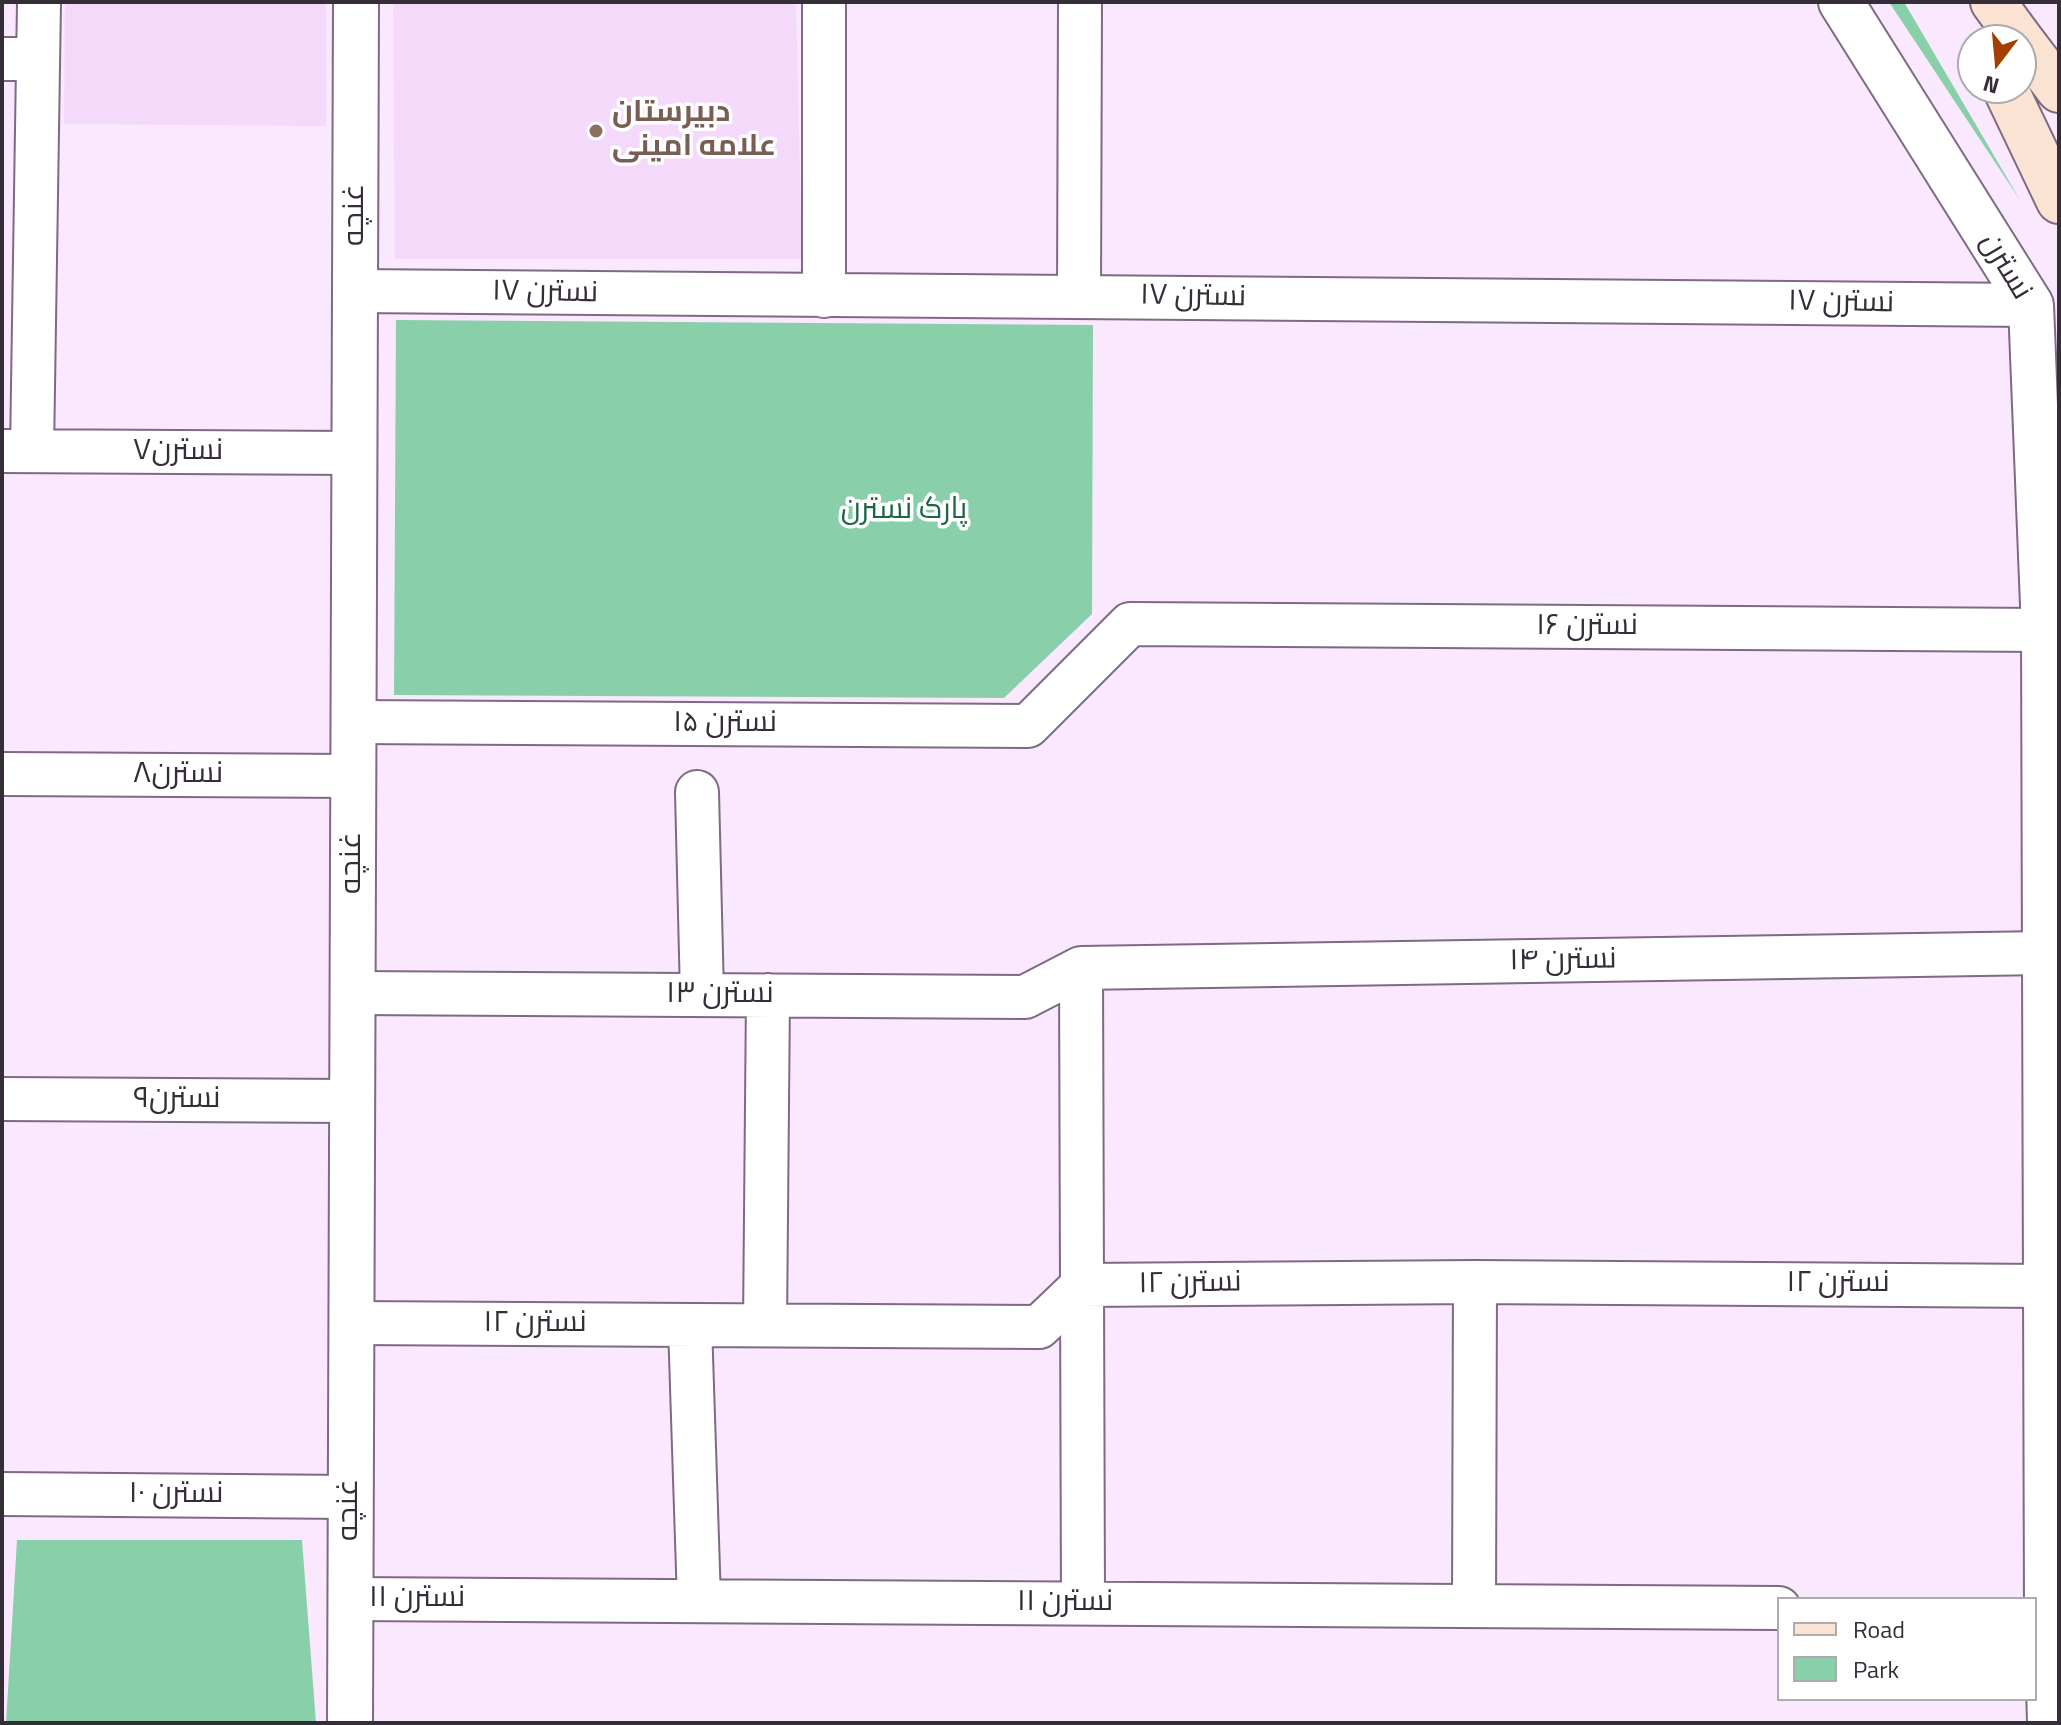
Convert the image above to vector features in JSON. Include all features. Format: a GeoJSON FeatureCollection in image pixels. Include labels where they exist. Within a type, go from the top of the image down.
{"type":"FeatureCollection","features":[{"type":"Feature","properties":{"kind":"main road"},"geometry":{"type":"LineString","coordinates":[[1965,2],[1975,24]]}},
{"type":"Feature","properties":{"kind":"main road"},"geometry":{"type":"LineString","coordinates":[[1993,2],[2009,24]]}},
{"type":"Feature","properties":{"kind":"main road"},"geometry":{"type":"LineString","coordinates":[[2037,61],[2059,90]]}},
{"type":"Feature","properties":{"kind":"main road"},"geometry":{"type":"LineString","coordinates":[[2013,104],[2059,201]]}},
{"type":"Feature","properties":{"kind":"street"},"geometry":{"type":"LineString","coordinates":[[17,451],[20,59],[39,2]]}},
{"type":"Feature","properties":{"kind":"street","name":"غنچه"},"geometry":{"type":"LineString","coordinates":[[350,1723],[356,2]]}},
{"type":"Feature","properties":{"kind":"street"},"geometry":{"type":"LineString","coordinates":[[824,2],[824,296]]}},
{"type":"Feature","properties":{"kind":"street"},"geometry":{"type":"LineString","coordinates":[[1079,295],[1080,2]]}},
{"type":"Feature","properties":{"kind":"street","name":"نسترن"},"geometry":{"type":"LineString","coordinates":[[1841,2],[2031,305],[2044,630],[2046,1286],[2041,1609],[2050,1723]]}},
{"type":"Feature","properties":{"kind":"street","name":"نسترن ۱۷"},"geometry":{"type":"LineString","coordinates":[[355,291],[2031,305]]}},
{"type":"Feature","properties":{"kind":"street","name":"نسترن۷"},"geometry":{"type":"LineString","coordinates":[[17,451],[355,453]]}},
{"type":"Feature","properties":{"kind":"street","name":"نسترن ۱۶"},"geometry":{"type":"LineString","coordinates":[[1130,624],[2044,630]]}},
{"type":"Feature","properties":{"kind":"street","name":"نسترن ۱۵"},"geometry":{"type":"LineString","coordinates":[[354,722],[1028,726],[1130,624]]}},
{"type":"Feature","properties":{"kind":"street","name":"نسترن۸"},"geometry":{"type":"LineString","coordinates":[[2,774],[354,776]]}},
{"type":"Feature","properties":{"kind":"street"},"geometry":{"type":"LineString","coordinates":[[697,792],[702,995]]}},
{"type":"Feature","properties":{"kind":"street","name":"نسترن ۱۴"},"geometry":{"type":"LineString","coordinates":[[1081,968],[2045,953]]}},
{"type":"Feature","properties":{"kind":"street"},"geometry":{"type":"LineString","coordinates":[[1081,968],[1083,1603]]}},
{"type":"Feature","properties":{"kind":"street","name":"نسترن ۱۳"},"geometry":{"type":"LineString","coordinates":[[353,993],[1025,997],[1081,968]]}},
{"type":"Feature","properties":{"kind":"street"},"geometry":{"type":"LineString","coordinates":[[765,1325],[768,995]]}},
{"type":"Feature","properties":{"kind":"street","name":"نسترن۹"},"geometry":{"type":"LineString","coordinates":[[2,1099],[352,1101]]}},
{"type":"Feature","properties":{"kind":"street"},"geometry":{"type":"LineString","coordinates":[[1474,1606],[1475,1282]]}},
{"type":"Feature","properties":{"kind":"street","name":"نسترن ۱۲"},"geometry":{"type":"LineString","coordinates":[[351,1323],[1039,1327],[1083,1285],[1475,1282],[2046,1286]]}},
{"type":"Feature","properties":{"kind":"street"},"geometry":{"type":"LineString","coordinates":[[690,1325],[699,1601]]}},
{"type":"Feature","properties":{"kind":"street","name":"نسترن ۱۰"},"geometry":{"type":"LineString","coordinates":[[2,1494],[350,1497]]}},
{"type":"Feature","properties":{"kind":"street","name":"نسترن ۱۱"},"geometry":{"type":"LineString","coordinates":[[350,1599],[1777,1608]]}},
{"type":"Feature","properties":{"kind":"shaded area"},"geometry":{"type":"Polygon","coordinates":[[[65,2],[326,2],[326,126],[64,124],[65,2]]]}},
{"type":"Feature","properties":{"kind":"shaded area","name":"دبیرستان علامه امینی"},"geometry":{"type":"Polygon","coordinates":[[[796,2],[802,259],[395,259],[393,3],[796,2]]]}},
{"type":"Feature","properties":{"kind":"green space"},"geometry":{"type":"Polygon","coordinates":[[[1889,2],[1904,2],[1957,92],[1957,104],[1964,104],[2020,200],[1889,2]]]}},
{"type":"Feature","properties":{"kind":"green space","name":"پارک نسترن"},"geometry":{"type":"Polygon","coordinates":[[[396,320],[1093,325],[1092,614],[1004,698],[394,695],[396,320]]]}},
{"type":"Feature","properties":{"kind":"green space"},"geometry":{"type":"Polygon","coordinates":[[[17,1540],[302,1540],[316,1723],[6,1723],[17,1540]]]}},
{"type":"Feature","properties":{"kind":"place","name":"دبیرستان علامه امینی"},"geometry":{"type":"Point","coordinates":[596,131]}}]}
